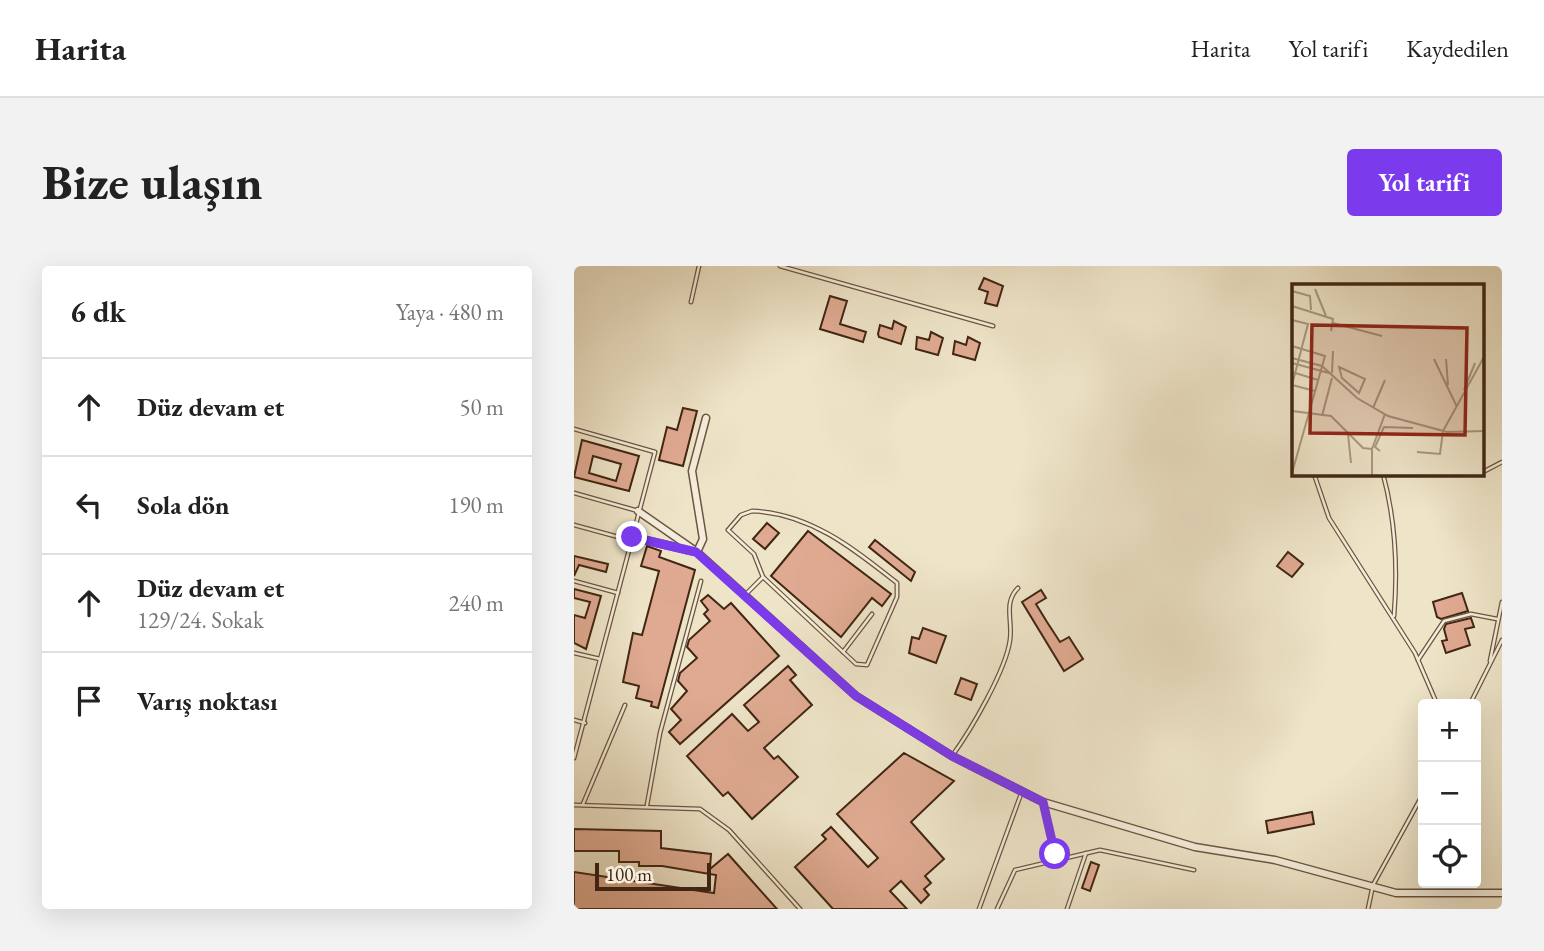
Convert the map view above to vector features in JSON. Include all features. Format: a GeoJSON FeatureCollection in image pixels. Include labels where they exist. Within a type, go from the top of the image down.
{"type":"FeatureCollection","features":[{"type":"Feature","properties":{"kind":"street"},"geometry":{"type":"LineString","coordinates":[[696,552],[703,540],[692,471],[706,418]]}},
{"type":"Feature","properties":{"kind":"street"},"geometry":{"type":"LineString","coordinates":[[638,511],[696,552],[746,594],[856,696],[952,756],[1043,802],[1195,847],[1275,860],[1396,893],[1502,893]]}},
{"type":"Feature","properties":{"kind":"street"},"geometry":{"type":"LineString","coordinates":[[632,537],[696,552]]}},
{"type":"Feature","properties":{"kind":"lane"},"geometry":{"type":"LineString","coordinates":[[691,302],[699,266]]}},
{"type":"Feature","properties":{"kind":"lane"},"geometry":{"type":"LineString","coordinates":[[780,266],[993,326]]}},
{"type":"Feature","properties":{"kind":"lane"},"geometry":{"type":"LineString","coordinates":[[574,429],[654,452],[574,758]]}},
{"type":"Feature","properties":{"kind":"lane"},"geometry":{"type":"LineString","coordinates":[[1485,471],[1502,462]]}},
{"type":"Feature","properties":{"kind":"lane"},"geometry":{"type":"LineString","coordinates":[[1315,476],[1329,518],[1394,618],[1418,660],[1435,699]]}},
{"type":"Feature","properties":{"kind":"lane"},"geometry":{"type":"LineString","coordinates":[[1383,476],[1395,527],[1398,570],[1394,618]]}},
{"type":"Feature","properties":{"kind":"lane"},"geometry":{"type":"LineString","coordinates":[[574,493],[638,511]]}},
{"type":"Feature","properties":{"kind":"lane"},"geometry":{"type":"LineString","coordinates":[[752,511],[803,521],[843,541],[898,583],[897,597],[867,665],[856,664],[763,577],[754,554],[728,530],[741,515],[752,511]]}},
{"type":"Feature","properties":{"kind":"lane"},"geometry":{"type":"LineString","coordinates":[[574,525],[622,538],[632,537]]}},
{"type":"Feature","properties":{"kind":"lane"},"geometry":{"type":"LineString","coordinates":[[746,594],[763,577]]}},
{"type":"Feature","properties":{"kind":"lane"},"geometry":{"type":"LineString","coordinates":[[574,581],[618,593]]}},
{"type":"Feature","properties":{"kind":"lane"},"geometry":{"type":"LineString","coordinates":[[647,806],[660,733],[701,581]]}},
{"type":"Feature","properties":{"kind":"lane"},"geometry":{"type":"LineString","coordinates":[[952,756],[971,730],[1007,656],[1011,635],[1009,601],[1018,588]]}},
{"type":"Feature","properties":{"kind":"lane"},"geometry":{"type":"LineString","coordinates":[[1490,664],[1502,602]]}},
{"type":"Feature","properties":{"kind":"lane"},"geometry":{"type":"LineString","coordinates":[[843,652],[872,614]]}},
{"type":"Feature","properties":{"kind":"lane"},"geometry":{"type":"LineString","coordinates":[[1418,660],[1444,621],[1471,614],[1497,619]]}},
{"type":"Feature","properties":{"kind":"lane"},"geometry":{"type":"LineString","coordinates":[[1472,699],[1502,640]]}},
{"type":"Feature","properties":{"kind":"lane"},"geometry":{"type":"LineString","coordinates":[[574,653],[600,659]]}},
{"type":"Feature","properties":{"kind":"lane"},"geometry":{"type":"LineString","coordinates":[[583,804],[625,705]]}},
{"type":"Feature","properties":{"kind":"lane"},"geometry":{"type":"LineString","coordinates":[[574,720],[584,723]]}},
{"type":"Feature","properties":{"kind":"lane"},"geometry":{"type":"LineString","coordinates":[[979,909],[1022,792]]}},
{"type":"Feature","properties":{"kind":"lane"},"geometry":{"type":"LineString","coordinates":[[1043,802],[1056,860]]}},
{"type":"Feature","properties":{"kind":"lane"},"geometry":{"type":"LineString","coordinates":[[1368,909],[1373,885],[1418,803]]}},
{"type":"Feature","properties":{"kind":"lane"},"geometry":{"type":"LineString","coordinates":[[574,805],[700,809],[729,830],[800,909]]}},
{"type":"Feature","properties":{"kind":"lane"},"geometry":{"type":"LineString","coordinates":[[997,909],[1015,870],[1086,853],[1106,851],[1194,870]]}},
{"type":"Feature","properties":{"kind":"lane"},"geometry":{"type":"LineString","coordinates":[[1067,909],[1086,853]]}},
{"type":"Feature","properties":{"kind":"building"},"geometry":{"type":"Polygon","coordinates":[[[984,278],[1003,286],[997,306],[985,303],[988,292],[979,289],[984,278]]]}},
{"type":"Feature","properties":{"kind":"building"},"geometry":{"type":"Polygon","coordinates":[[[830,296],[847,301],[840,324],[866,332],[863,342],[820,329],[830,296]]]}},
{"type":"Feature","properties":{"kind":"building"},"geometry":{"type":"Polygon","coordinates":[[[894,321],[906,327],[901,344],[879,337],[878,334],[880,325],[892,329],[894,321]]]}},
{"type":"Feature","properties":{"kind":"building"},"geometry":{"type":"Polygon","coordinates":[[[931,332],[943,338],[938,355],[916,349],[917,337],[929,340],[931,332]]]}},
{"type":"Feature","properties":{"kind":"building"},"geometry":{"type":"Polygon","coordinates":[[[968,337],[980,343],[975,360],[953,354],[955,341],[966,345],[968,337]]]}},
{"type":"Feature","properties":{"kind":"building"},"geometry":{"type":"Polygon","coordinates":[[[683,408],[697,411],[683,466],[659,460],[667,427],[677,430],[683,408]]]}},
{"type":"Feature","properties":{"kind":"building"},"geometry":{"type":"Polygon","coordinates":[[[582,440],[639,456],[629,491],[574,477],[582,440]],[[593,456],[589,473],[616,481],[621,464],[593,456]]]}},
{"type":"Feature","properties":{"kind":"building"},"geometry":{"type":"Polygon","coordinates":[[[767,523],[779,533],[765,549],[753,539],[767,523]]]}},
{"type":"Feature","properties":{"kind":"building"},"geometry":{"type":"Polygon","coordinates":[[[808,531],[891,594],[882,606],[872,598],[841,637],[771,576],[808,531]]]}},
{"type":"Feature","properties":{"kind":"building"},"geometry":{"type":"Polygon","coordinates":[[[875,540],[915,572],[911,581],[869,547],[875,540]]]}},
{"type":"Feature","properties":{"kind":"building"},"geometry":{"type":"Polygon","coordinates":[[[647,546],[661,551],[659,557],[695,570],[658,708],[651,706],[652,702],[636,698],[639,686],[623,682],[633,633],[642,635],[659,571],[641,566],[647,546]]]}},
{"type":"Feature","properties":{"kind":"building"},"geometry":{"type":"Polygon","coordinates":[[[1288,552],[1303,564],[1292,577],[1277,566],[1288,552]]]}},
{"type":"Feature","properties":{"kind":"building"},"geometry":{"type":"Polygon","coordinates":[[[574,556],[608,564],[606,572],[579,565],[574,576],[574,556]]]}},
{"type":"Feature","properties":{"kind":"building"},"geometry":{"type":"Polygon","coordinates":[[[574,589],[601,596],[586,649],[574,643],[574,615],[585,618],[590,602],[574,598],[574,589]]]}},
{"type":"Feature","properties":{"kind":"building"},"geometry":{"type":"Polygon","coordinates":[[[1041,590],[1046,598],[1036,604],[1060,642],[1069,637],[1083,659],[1064,671],[1022,602],[1041,590]]]}},
{"type":"Feature","properties":{"kind":"building"},"geometry":{"type":"Polygon","coordinates":[[[1462,593],[1468,611],[1441,619],[1437,617],[1433,602],[1462,593]]]}},
{"type":"Feature","properties":{"kind":"building"},"geometry":{"type":"Polygon","coordinates":[[[708,595],[724,609],[731,603],[779,656],[680,744],[669,732],[681,720],[671,709],[687,691],[678,681],[680,673],[697,658],[687,647],[689,640],[710,621],[704,614],[708,610],[701,601],[708,595]]]}},
{"type":"Feature","properties":{"kind":"building"},"geometry":{"type":"Polygon","coordinates":[[[1471,618],[1474,627],[1465,629],[1470,645],[1446,653],[1442,641],[1447,640],[1444,629],[1446,624],[1471,618]]]}},
{"type":"Feature","properties":{"kind":"building"},"geometry":{"type":"Polygon","coordinates":[[[923,628],[946,636],[936,663],[909,653],[912,637],[919,639],[923,628]]]}},
{"type":"Feature","properties":{"kind":"building"},"geometry":{"type":"Polygon","coordinates":[[[788,666],[796,675],[790,680],[812,705],[764,748],[774,759],[778,756],[798,777],[752,819],[728,792],[723,796],[687,756],[732,714],[748,731],[759,722],[744,705],[788,666]]]}},
{"type":"Feature","properties":{"kind":"building"},"geometry":{"type":"Polygon","coordinates":[[[961,678],[977,684],[971,700],[955,694],[961,678]]]}},
{"type":"Feature","properties":{"kind":"building"},"geometry":{"type":"Polygon","coordinates":[[[904,753],[954,781],[911,822],[944,859],[925,876],[931,883],[924,889],[929,895],[921,903],[901,881],[890,891],[907,909],[833,909],[795,867],[826,839],[822,835],[831,827],[868,867],[878,858],[837,814],[904,753]]]}},
{"type":"Feature","properties":{"kind":"building"},"geometry":{"type":"Polygon","coordinates":[[[1312,812],[1314,824],[1268,833],[1266,821],[1312,812]]]}},
{"type":"Feature","properties":{"kind":"building"},"geometry":{"type":"Polygon","coordinates":[[[574,829],[661,831],[661,848],[711,854],[710,869],[728,854],[777,909],[574,909],[574,872],[714,893],[716,875],[662,866],[639,866],[639,862],[619,862],[619,851],[574,851],[574,829]]]}},
{"type":"Feature","properties":{"kind":"building"},"geometry":{"type":"Polygon","coordinates":[[[1091,862],[1099,865],[1090,891],[1082,888],[1091,862]]]}},
{"type":"Feature","properties":{"kind":"route"},"geometry":{"type":"LineString","coordinates":[[632,537],[696,552],[746,594],[856,696],[952,756],[1043,802],[1055,854]]}}]}
